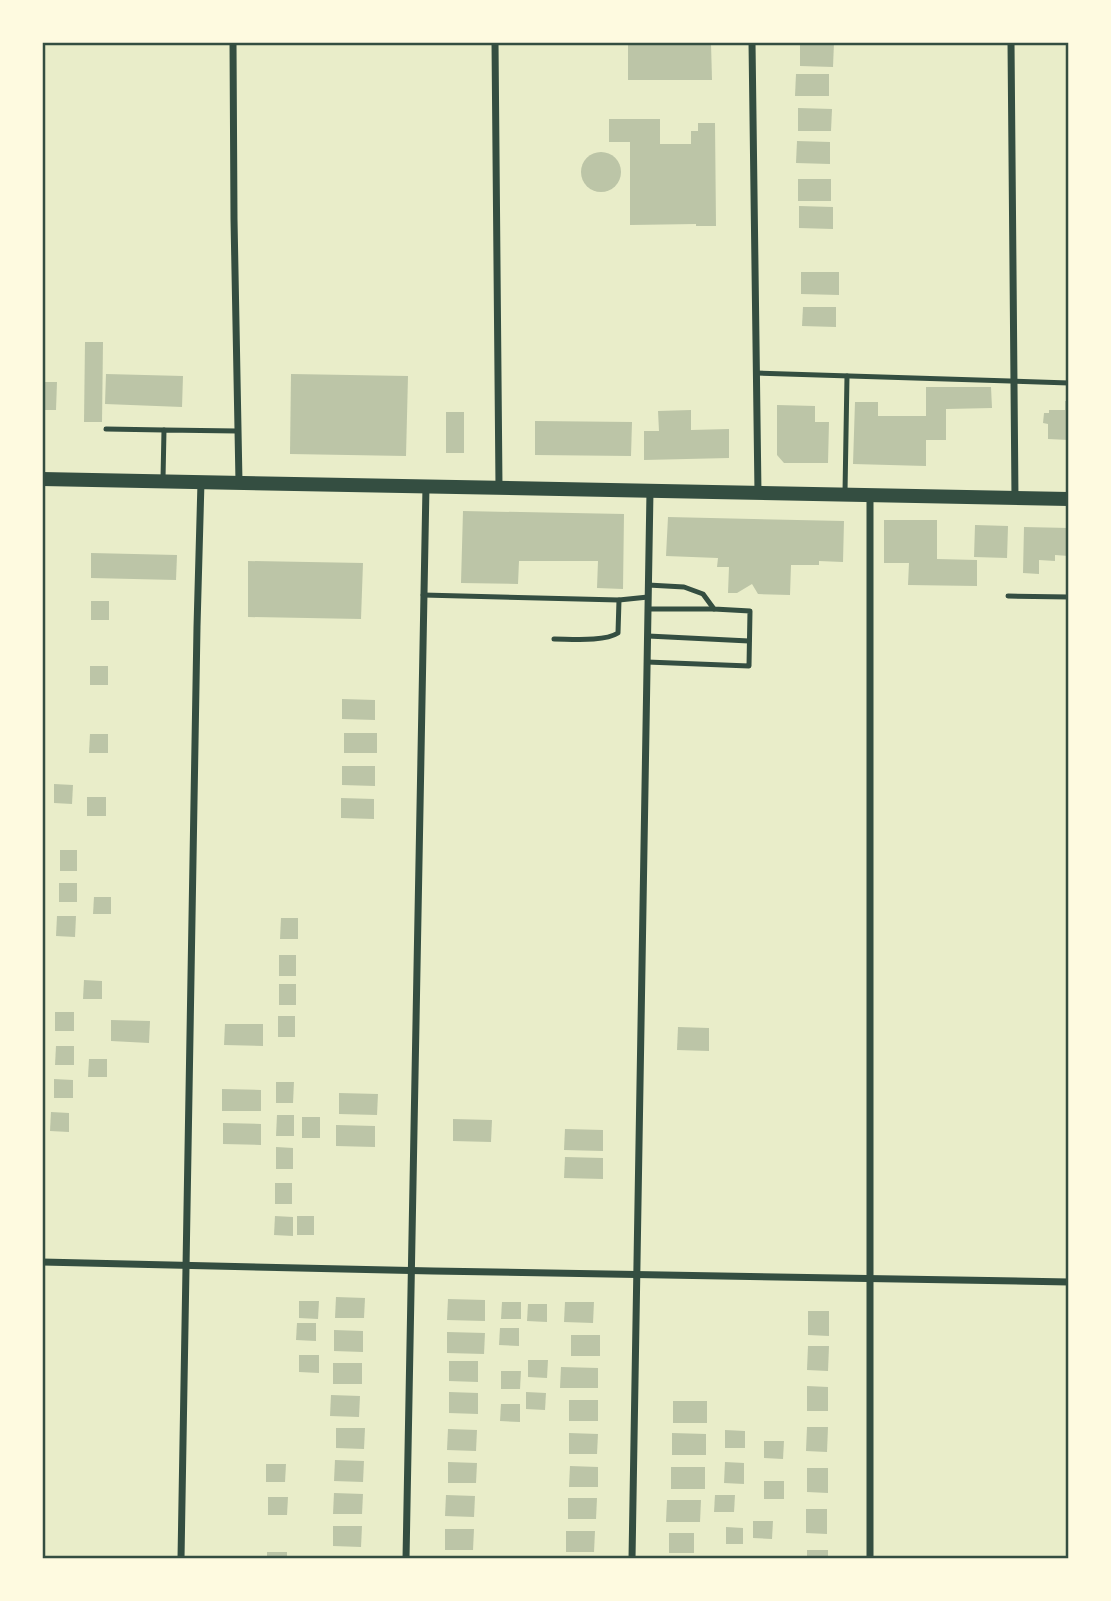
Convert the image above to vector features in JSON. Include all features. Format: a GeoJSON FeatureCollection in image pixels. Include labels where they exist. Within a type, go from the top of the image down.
{"type":"FeatureCollection","features":[{"type":"Feature","properties":{"kind":"main road"},"geometry":{"type":"LineString","coordinates":[[42,479],[1069,499]]}},
{"type":"Feature","properties":{"kind":"street"},"geometry":{"type":"LineString","coordinates":[[233,42],[239,482]]}},
{"type":"Feature","properties":{"kind":"street"},"geometry":{"type":"LineString","coordinates":[[495,42],[499,487]]}},
{"type":"Feature","properties":{"kind":"street"},"geometry":{"type":"LineString","coordinates":[[752,42],[758,493]]}},
{"type":"Feature","properties":{"kind":"street"},"geometry":{"type":"LineString","coordinates":[[1011,42],[1015,498]]}},
{"type":"Feature","properties":{"kind":"street"},"geometry":{"type":"LineString","coordinates":[[181,1559],[201,481]]}},
{"type":"Feature","properties":{"kind":"street"},"geometry":{"type":"LineString","coordinates":[[406,1559],[426,486]]}},
{"type":"Feature","properties":{"kind":"street"},"geometry":{"type":"LineString","coordinates":[[632,1559],[650,491]]}},
{"type":"Feature","properties":{"kind":"street"},"geometry":{"type":"LineString","coordinates":[[870,495],[870,1559]]}},
{"type":"Feature","properties":{"kind":"street"},"geometry":{"type":"LineString","coordinates":[[42,1262],[1069,1282]]}},
{"type":"Feature","properties":{"kind":"lane"},"geometry":{"type":"LineString","coordinates":[[756,373],[1069,383]]}},
{"type":"Feature","properties":{"kind":"lane"},"geometry":{"type":"LineString","coordinates":[[845,495],[847,376]]}},
{"type":"Feature","properties":{"kind":"lane"},"geometry":{"type":"LineString","coordinates":[[106,429],[237,431]]}},
{"type":"Feature","properties":{"kind":"lane"},"geometry":{"type":"LineString","coordinates":[[163,481],[164,430]]}},
{"type":"Feature","properties":{"kind":"lane"},"geometry":{"type":"LineString","coordinates":[[648,585],[684,587],[703,594],[715,609]]}},
{"type":"Feature","properties":{"kind":"lane"},"geometry":{"type":"LineString","coordinates":[[423,595],[619,600],[648,597]]}},
{"type":"Feature","properties":{"kind":"lane"},"geometry":{"type":"LineString","coordinates":[[1008,596],[1069,597]]}},
{"type":"Feature","properties":{"kind":"lane"},"geometry":{"type":"LineString","coordinates":[[554,639],[613,637],[618,633],[619,600]]}},
{"type":"Feature","properties":{"kind":"lane"},"geometry":{"type":"LineString","coordinates":[[647,662],[749,666],[750,611],[648,609]]}},
{"type":"Feature","properties":{"kind":"lane"},"geometry":{"type":"LineString","coordinates":[[648,636],[749,641]]}},
{"type":"Feature","properties":{"kind":"building"},"geometry":{"type":"Polygon","coordinates":[[[800,42],[834,42],[833,67],[800,66],[800,42]]]}},
{"type":"Feature","properties":{"kind":"building"},"geometry":{"type":"Polygon","coordinates":[[[628,43],[711,43],[712,80],[628,80],[628,43]]]}},
{"type":"Feature","properties":{"kind":"building"},"geometry":{"type":"Polygon","coordinates":[[[796,74],[829,74],[829,96],[795,96],[796,74]]]}},
{"type":"Feature","properties":{"kind":"building"},"geometry":{"type":"Polygon","coordinates":[[[798,108],[832,109],[831,131],[798,131],[798,108]]]}},
{"type":"Feature","properties":{"kind":"building"},"geometry":{"type":"Polygon","coordinates":[[[609,119],[660,119],[660,144],[691,144],[691,131],[698,131],[698,123],[715,123],[716,226],[630,225],[630,142],[609,142],[609,119]]]}},
{"type":"Feature","properties":{"kind":"building"},"geometry":{"type":"Polygon","coordinates":[[[797,141],[830,142],[830,164],[796,163],[797,141]]]}},
{"type":"Feature","properties":{"kind":"building"},"geometry":{"type":"Polygon","coordinates":[[[601,152],[609,153],[615,158],[620,164],[620,180],[615,186],[609,191],[601,192],[593,191],[587,186],[582,180],[581,172],[582,164],[587,158],[593,153],[601,152]]]}},
{"type":"Feature","properties":{"kind":"building"},"geometry":{"type":"Polygon","coordinates":[[[798,179],[831,179],[831,201],[798,201],[798,179]]]}},
{"type":"Feature","properties":{"kind":"building"},"geometry":{"type":"Polygon","coordinates":[[[799,206],[833,207],[833,229],[799,228],[799,206]]]}},
{"type":"Feature","properties":{"kind":"building"},"geometry":{"type":"Polygon","coordinates":[[[801,272],[839,272],[839,295],[801,294],[801,272]]]}},
{"type":"Feature","properties":{"kind":"building"},"geometry":{"type":"Polygon","coordinates":[[[803,307],[836,307],[836,327],[802,326],[803,307]]]}},
{"type":"Feature","properties":{"kind":"building"},"geometry":{"type":"Polygon","coordinates":[[[85,342],[103,342],[102,422],[84,422],[85,342]]]}},
{"type":"Feature","properties":{"kind":"building"},"geometry":{"type":"Polygon","coordinates":[[[106,374],[183,376],[182,407],[105,404],[106,374]]]}},
{"type":"Feature","properties":{"kind":"building"},"geometry":{"type":"Polygon","coordinates":[[[291,374],[408,376],[406,456],[290,454],[291,374]]]}},
{"type":"Feature","properties":{"kind":"building"},"geometry":{"type":"Polygon","coordinates":[[[42,382],[57,382],[56,410],[42,410],[42,382]]]}},
{"type":"Feature","properties":{"kind":"building"},"geometry":{"type":"Polygon","coordinates":[[[926,387],[991,387],[992,408],[946,409],[946,440],[926,440],[926,466],[853,464],[855,402],[878,402],[878,416],[926,416],[926,387]]]}},
{"type":"Feature","properties":{"kind":"building"},"geometry":{"type":"Polygon","coordinates":[[[1065,401],[1069,401],[1069,440],[1048,439],[1048,424],[1043,423],[1044,413],[1049,413],[1049,410],[1065,410],[1065,401]]]}},
{"type":"Feature","properties":{"kind":"building"},"geometry":{"type":"Polygon","coordinates":[[[777,405],[815,406],[815,422],[829,422],[828,463],[784,463],[777,455],[777,405]]]}},
{"type":"Feature","properties":{"kind":"building"},"geometry":{"type":"Polygon","coordinates":[[[691,410],[691,430],[729,429],[729,458],[644,460],[644,431],[659,431],[658,411],[691,410]]]}},
{"type":"Feature","properties":{"kind":"building"},"geometry":{"type":"Polygon","coordinates":[[[446,412],[464,412],[464,453],[446,453],[446,412]]]}},
{"type":"Feature","properties":{"kind":"building"},"geometry":{"type":"Polygon","coordinates":[[[535,421],[632,422],[631,456],[535,455],[535,421]]]}},
{"type":"Feature","properties":{"kind":"building"},"geometry":{"type":"Polygon","coordinates":[[[463,511],[624,514],[623,589],[597,588],[598,561],[519,561],[518,584],[461,583],[463,511]]]}},
{"type":"Feature","properties":{"kind":"building"},"geometry":{"type":"Polygon","coordinates":[[[668,517],[844,521],[843,562],[819,561],[819,565],[791,565],[790,595],[758,594],[752,584],[737,593],[728,593],[729,567],[717,567],[718,558],[666,556],[668,517]]]}},
{"type":"Feature","properties":{"kind":"building"},"geometry":{"type":"Polygon","coordinates":[[[884,520],[937,520],[937,559],[977,560],[977,586],[908,585],[909,563],[884,563],[884,520]]]}},
{"type":"Feature","properties":{"kind":"building"},"geometry":{"type":"Polygon","coordinates":[[[975,525],[1008,526],[1007,558],[974,557],[975,525]]]}},
{"type":"Feature","properties":{"kind":"building"},"geometry":{"type":"Polygon","coordinates":[[[1024,527],[1069,528],[1069,556],[1055,555],[1055,561],[1039,560],[1039,574],[1023,573],[1024,527]]]}},
{"type":"Feature","properties":{"kind":"building"},"geometry":{"type":"Polygon","coordinates":[[[91,553],[177,555],[176,580],[91,578],[91,553]]]}},
{"type":"Feature","properties":{"kind":"building"},"geometry":{"type":"Polygon","coordinates":[[[248,561],[363,563],[361,619],[248,617],[248,561]]]}},
{"type":"Feature","properties":{"kind":"building"},"geometry":{"type":"Polygon","coordinates":[[[91,601],[109,601],[109,620],[91,620],[91,601]]]}},
{"type":"Feature","properties":{"kind":"building"},"geometry":{"type":"Polygon","coordinates":[[[90,666],[108,666],[108,685],[90,685],[90,666]]]}},
{"type":"Feature","properties":{"kind":"building"},"geometry":{"type":"Polygon","coordinates":[[[342,699],[375,700],[375,720],[342,719],[342,699]]]}},
{"type":"Feature","properties":{"kind":"building"},"geometry":{"type":"Polygon","coordinates":[[[344,733],[377,733],[377,753],[344,753],[344,733]]]}},
{"type":"Feature","properties":{"kind":"building"},"geometry":{"type":"Polygon","coordinates":[[[90,734],[108,734],[108,753],[89,753],[90,734]]]}},
{"type":"Feature","properties":{"kind":"building"},"geometry":{"type":"Polygon","coordinates":[[[342,766],[375,766],[375,786],[342,785],[342,766]]]}},
{"type":"Feature","properties":{"kind":"building"},"geometry":{"type":"Polygon","coordinates":[[[54,784],[73,785],[72,804],[54,803],[54,784]]]}},
{"type":"Feature","properties":{"kind":"building"},"geometry":{"type":"Polygon","coordinates":[[[87,797],[106,797],[106,816],[87,816],[87,797]]]}},
{"type":"Feature","properties":{"kind":"building"},"geometry":{"type":"Polygon","coordinates":[[[341,798],[374,799],[374,819],[341,818],[341,798]]]}},
{"type":"Feature","properties":{"kind":"building"},"geometry":{"type":"Polygon","coordinates":[[[60,850],[77,850],[77,871],[60,871],[60,850]]]}},
{"type":"Feature","properties":{"kind":"building"},"geometry":{"type":"Polygon","coordinates":[[[59,883],[77,883],[77,902],[59,902],[59,883]]]}},
{"type":"Feature","properties":{"kind":"building"},"geometry":{"type":"Polygon","coordinates":[[[94,897],[111,897],[111,914],[93,914],[94,897]]]}},
{"type":"Feature","properties":{"kind":"building"},"geometry":{"type":"Polygon","coordinates":[[[57,916],[76,916],[75,937],[56,936],[57,916]]]}},
{"type":"Feature","properties":{"kind":"building"},"geometry":{"type":"Polygon","coordinates":[[[281,918],[298,918],[298,939],[280,939],[281,918]]]}},
{"type":"Feature","properties":{"kind":"building"},"geometry":{"type":"Polygon","coordinates":[[[279,955],[296,955],[296,976],[279,976],[279,955]]]}},
{"type":"Feature","properties":{"kind":"building"},"geometry":{"type":"Polygon","coordinates":[[[84,980],[102,981],[102,999],[83,999],[84,980]]]}},
{"type":"Feature","properties":{"kind":"building"},"geometry":{"type":"Polygon","coordinates":[[[279,984],[296,984],[296,1005],[279,1005],[279,984]]]}},
{"type":"Feature","properties":{"kind":"building"},"geometry":{"type":"Polygon","coordinates":[[[55,1012],[74,1012],[74,1031],[55,1031],[55,1012]]]}},
{"type":"Feature","properties":{"kind":"building"},"geometry":{"type":"Polygon","coordinates":[[[278,1016],[295,1016],[295,1037],[278,1037],[278,1016]]]}},
{"type":"Feature","properties":{"kind":"building"},"geometry":{"type":"Polygon","coordinates":[[[111,1020],[150,1021],[149,1043],[111,1041],[111,1020]]]}},
{"type":"Feature","properties":{"kind":"building"},"geometry":{"type":"Polygon","coordinates":[[[225,1024],[263,1024],[263,1046],[224,1045],[225,1024]]]}},
{"type":"Feature","properties":{"kind":"building"},"geometry":{"type":"Polygon","coordinates":[[[678,1027],[709,1028],[709,1051],[677,1050],[678,1027]]]}},
{"type":"Feature","properties":{"kind":"building"},"geometry":{"type":"Polygon","coordinates":[[[56,1046],[74,1046],[74,1065],[55,1065],[56,1046]]]}},
{"type":"Feature","properties":{"kind":"building"},"geometry":{"type":"Polygon","coordinates":[[[89,1059],[107,1059],[107,1077],[88,1077],[89,1059]]]}},
{"type":"Feature","properties":{"kind":"building"},"geometry":{"type":"Polygon","coordinates":[[[54,1079],[73,1080],[73,1098],[54,1098],[54,1079]]]}},
{"type":"Feature","properties":{"kind":"building"},"geometry":{"type":"Polygon","coordinates":[[[276,1082],[294,1082],[293,1103],[276,1103],[276,1082]]]}},
{"type":"Feature","properties":{"kind":"building"},"geometry":{"type":"Polygon","coordinates":[[[222,1089],[261,1090],[261,1111],[222,1111],[222,1089]]]}},
{"type":"Feature","properties":{"kind":"building"},"geometry":{"type":"Polygon","coordinates":[[[339,1093],[378,1094],[377,1115],[339,1114],[339,1093]]]}},
{"type":"Feature","properties":{"kind":"building"},"geometry":{"type":"Polygon","coordinates":[[[51,1112],[69,1113],[69,1132],[50,1131],[51,1112]]]}},
{"type":"Feature","properties":{"kind":"building"},"geometry":{"type":"Polygon","coordinates":[[[277,1115],[294,1115],[294,1136],[276,1136],[277,1115]]]}},
{"type":"Feature","properties":{"kind":"building"},"geometry":{"type":"Polygon","coordinates":[[[302,1117],[320,1117],[320,1138],[302,1138],[302,1117]]]}},
{"type":"Feature","properties":{"kind":"building"},"geometry":{"type":"Polygon","coordinates":[[[453,1119],[492,1120],[491,1142],[453,1141],[453,1119]]]}},
{"type":"Feature","properties":{"kind":"building"},"geometry":{"type":"Polygon","coordinates":[[[223,1123],[261,1124],[261,1145],[223,1144],[223,1123]]]}},
{"type":"Feature","properties":{"kind":"building"},"geometry":{"type":"Polygon","coordinates":[[[336,1125],[375,1126],[375,1147],[336,1146],[336,1125]]]}},
{"type":"Feature","properties":{"kind":"building"},"geometry":{"type":"Polygon","coordinates":[[[565,1129],[603,1130],[603,1151],[564,1150],[565,1129]]]}},
{"type":"Feature","properties":{"kind":"building"},"geometry":{"type":"Polygon","coordinates":[[[276,1147],[293,1148],[293,1169],[276,1169],[276,1147]]]}},
{"type":"Feature","properties":{"kind":"building"},"geometry":{"type":"Polygon","coordinates":[[[565,1157],[603,1158],[603,1179],[564,1178],[565,1157]]]}},
{"type":"Feature","properties":{"kind":"building"},"geometry":{"type":"Polygon","coordinates":[[[275,1183],[292,1183],[292,1204],[275,1204],[275,1183]]]}},
{"type":"Feature","properties":{"kind":"building"},"geometry":{"type":"Polygon","coordinates":[[[275,1216],[293,1217],[293,1236],[274,1235],[275,1216]]]}},
{"type":"Feature","properties":{"kind":"building"},"geometry":{"type":"Polygon","coordinates":[[[297,1216],[314,1216],[314,1235],[297,1235],[297,1216]]]}},
{"type":"Feature","properties":{"kind":"building"},"geometry":{"type":"Polygon","coordinates":[[[336,1297],[365,1298],[364,1318],[335,1318],[336,1297]]]}},
{"type":"Feature","properties":{"kind":"building"},"geometry":{"type":"Polygon","coordinates":[[[448,1299],[485,1300],[485,1321],[447,1320],[448,1299]]]}},
{"type":"Feature","properties":{"kind":"building"},"geometry":{"type":"Polygon","coordinates":[[[299,1301],[319,1301],[318,1319],[299,1318],[299,1301]]]}},
{"type":"Feature","properties":{"kind":"building"},"geometry":{"type":"Polygon","coordinates":[[[502,1302],[521,1302],[521,1319],[501,1319],[502,1302]]]}},
{"type":"Feature","properties":{"kind":"building"},"geometry":{"type":"Polygon","coordinates":[[[565,1302],[594,1302],[593,1323],[564,1322],[565,1302]]]}},
{"type":"Feature","properties":{"kind":"building"},"geometry":{"type":"Polygon","coordinates":[[[528,1304],[547,1304],[547,1322],[527,1321],[528,1304]]]}},
{"type":"Feature","properties":{"kind":"building"},"geometry":{"type":"Polygon","coordinates":[[[808,1311],[829,1311],[829,1336],[808,1335],[808,1311]]]}},
{"type":"Feature","properties":{"kind":"building"},"geometry":{"type":"Polygon","coordinates":[[[297,1323],[316,1323],[316,1341],[296,1340],[297,1323]]]}},
{"type":"Feature","properties":{"kind":"building"},"geometry":{"type":"Polygon","coordinates":[[[500,1328],[519,1328],[519,1346],[499,1345],[500,1328]]]}},
{"type":"Feature","properties":{"kind":"building"},"geometry":{"type":"Polygon","coordinates":[[[334,1330],[363,1331],[363,1352],[334,1351],[334,1330]]]}},
{"type":"Feature","properties":{"kind":"building"},"geometry":{"type":"Polygon","coordinates":[[[447,1332],[485,1333],[484,1354],[447,1353],[447,1332]]]}},
{"type":"Feature","properties":{"kind":"building"},"geometry":{"type":"Polygon","coordinates":[[[571,1335],[600,1335],[600,1356],[571,1356],[571,1335]]]}},
{"type":"Feature","properties":{"kind":"building"},"geometry":{"type":"Polygon","coordinates":[[[808,1346],[829,1346],[828,1371],[807,1370],[808,1346]]]}},
{"type":"Feature","properties":{"kind":"building"},"geometry":{"type":"Polygon","coordinates":[[[299,1355],[319,1355],[319,1373],[299,1372],[299,1355]]]}},
{"type":"Feature","properties":{"kind":"building"},"geometry":{"type":"Polygon","coordinates":[[[528,1360],[548,1360],[547,1378],[528,1377],[528,1360]]]}},
{"type":"Feature","properties":{"kind":"building"},"geometry":{"type":"Polygon","coordinates":[[[449,1361],[478,1361],[478,1382],[449,1381],[449,1361]]]}},
{"type":"Feature","properties":{"kind":"building"},"geometry":{"type":"Polygon","coordinates":[[[333,1363],[362,1363],[362,1384],[333,1384],[333,1363]]]}},
{"type":"Feature","properties":{"kind":"building"},"geometry":{"type":"Polygon","coordinates":[[[561,1367],[598,1368],[598,1388],[560,1388],[561,1367]]]}},
{"type":"Feature","properties":{"kind":"building"},"geometry":{"type":"Polygon","coordinates":[[[501,1371],[521,1371],[520,1389],[501,1389],[501,1371]]]}},
{"type":"Feature","properties":{"kind":"building"},"geometry":{"type":"Polygon","coordinates":[[[807,1386],[828,1387],[828,1411],[807,1411],[807,1386]]]}},
{"type":"Feature","properties":{"kind":"building"},"geometry":{"type":"Polygon","coordinates":[[[449,1392],[478,1393],[478,1414],[449,1413],[449,1392]]]}},
{"type":"Feature","properties":{"kind":"building"},"geometry":{"type":"Polygon","coordinates":[[[526,1392],[546,1393],[545,1410],[526,1409],[526,1392]]]}},
{"type":"Feature","properties":{"kind":"building"},"geometry":{"type":"Polygon","coordinates":[[[331,1395],[360,1396],[359,1417],[330,1416],[331,1395]]]}},
{"type":"Feature","properties":{"kind":"building"},"geometry":{"type":"Polygon","coordinates":[[[569,1400],[598,1400],[598,1421],[569,1421],[569,1400]]]}},
{"type":"Feature","properties":{"kind":"building"},"geometry":{"type":"Polygon","coordinates":[[[673,1401],[707,1401],[707,1423],[673,1423],[673,1401]]]}},
{"type":"Feature","properties":{"kind":"building"},"geometry":{"type":"Polygon","coordinates":[[[501,1404],[520,1404],[520,1422],[500,1421],[501,1404]]]}},
{"type":"Feature","properties":{"kind":"building"},"geometry":{"type":"Polygon","coordinates":[[[807,1427],[828,1427],[827,1452],[806,1451],[807,1427]]]}},
{"type":"Feature","properties":{"kind":"building"},"geometry":{"type":"Polygon","coordinates":[[[336,1428],[365,1428],[364,1449],[336,1448],[336,1428]]]}},
{"type":"Feature","properties":{"kind":"building"},"geometry":{"type":"Polygon","coordinates":[[[448,1429],[477,1430],[476,1451],[447,1450],[448,1429]]]}},
{"type":"Feature","properties":{"kind":"building"},"geometry":{"type":"Polygon","coordinates":[[[725,1430],[745,1431],[745,1448],[725,1448],[725,1430]]]}},
{"type":"Feature","properties":{"kind":"building"},"geometry":{"type":"Polygon","coordinates":[[[569,1433],[598,1434],[597,1454],[569,1454],[569,1433]]]}},
{"type":"Feature","properties":{"kind":"building"},"geometry":{"type":"Polygon","coordinates":[[[672,1433],[706,1434],[706,1455],[672,1455],[672,1433]]]}},
{"type":"Feature","properties":{"kind":"building"},"geometry":{"type":"Polygon","coordinates":[[[764,1441],[784,1441],[783,1459],[764,1458],[764,1441]]]}},
{"type":"Feature","properties":{"kind":"building"},"geometry":{"type":"Polygon","coordinates":[[[335,1460],[364,1461],[363,1482],[334,1481],[335,1460]]]}},
{"type":"Feature","properties":{"kind":"building"},"geometry":{"type":"Polygon","coordinates":[[[448,1462],[477,1463],[476,1483],[448,1483],[448,1462]]]}},
{"type":"Feature","properties":{"kind":"building"},"geometry":{"type":"Polygon","coordinates":[[[725,1462],[744,1463],[744,1484],[724,1483],[725,1462]]]}},
{"type":"Feature","properties":{"kind":"building"},"geometry":{"type":"Polygon","coordinates":[[[266,1464],[286,1464],[285,1482],[266,1482],[266,1464]]]}},
{"type":"Feature","properties":{"kind":"building"},"geometry":{"type":"Polygon","coordinates":[[[570,1466],[598,1467],[598,1487],[569,1487],[570,1466]]]}},
{"type":"Feature","properties":{"kind":"building"},"geometry":{"type":"Polygon","coordinates":[[[671,1467],[705,1467],[705,1489],[671,1489],[671,1467]]]}},
{"type":"Feature","properties":{"kind":"building"},"geometry":{"type":"Polygon","coordinates":[[[807,1468],[828,1468],[828,1493],[807,1492],[807,1468]]]}},
{"type":"Feature","properties":{"kind":"building"},"geometry":{"type":"Polygon","coordinates":[[[764,1481],[784,1481],[784,1499],[764,1499],[764,1481]]]}},
{"type":"Feature","properties":{"kind":"building"},"geometry":{"type":"Polygon","coordinates":[[[334,1493],[363,1494],[362,1514],[333,1514],[334,1493]]]}},
{"type":"Feature","properties":{"kind":"building"},"geometry":{"type":"Polygon","coordinates":[[[446,1495],[475,1496],[474,1517],[445,1516],[446,1495]]]}},
{"type":"Feature","properties":{"kind":"building"},"geometry":{"type":"Polygon","coordinates":[[[715,1495],[735,1495],[734,1512],[714,1512],[715,1495]]]}},
{"type":"Feature","properties":{"kind":"building"},"geometry":{"type":"Polygon","coordinates":[[[268,1497],[288,1497],[287,1515],[268,1515],[268,1497]]]}},
{"type":"Feature","properties":{"kind":"building"},"geometry":{"type":"Polygon","coordinates":[[[568,1498],[597,1498],[596,1519],[568,1519],[568,1498]]]}},
{"type":"Feature","properties":{"kind":"building"},"geometry":{"type":"Polygon","coordinates":[[[667,1500],[701,1500],[700,1522],[666,1522],[667,1500]]]}},
{"type":"Feature","properties":{"kind":"building"},"geometry":{"type":"Polygon","coordinates":[[[806,1509],[827,1509],[827,1534],[806,1533],[806,1509]]]}},
{"type":"Feature","properties":{"kind":"building"},"geometry":{"type":"Polygon","coordinates":[[[753,1521],[773,1521],[772,1539],[753,1538],[753,1521]]]}},
{"type":"Feature","properties":{"kind":"building"},"geometry":{"type":"Polygon","coordinates":[[[333,1526],[362,1526],[361,1547],[333,1546],[333,1526]]]}},
{"type":"Feature","properties":{"kind":"building"},"geometry":{"type":"Polygon","coordinates":[[[726,1527],[743,1528],[743,1544],[726,1544],[726,1527]]]}},
{"type":"Feature","properties":{"kind":"building"},"geometry":{"type":"Polygon","coordinates":[[[445,1529],[474,1529],[473,1550],[445,1550],[445,1529]]]}},
{"type":"Feature","properties":{"kind":"building"},"geometry":{"type":"Polygon","coordinates":[[[566,1531],[595,1531],[594,1552],[566,1552],[566,1531]]]}},
{"type":"Feature","properties":{"kind":"building"},"geometry":{"type":"Polygon","coordinates":[[[669,1533],[694,1533],[694,1553],[669,1553],[669,1533]]]}},
{"type":"Feature","properties":{"kind":"building"},"geometry":{"type":"Polygon","coordinates":[[[807,1550],[828,1550],[828,1559],[807,1559],[807,1550]]]}},
{"type":"Feature","properties":{"kind":"building"},"geometry":{"type":"Polygon","coordinates":[[[267,1552],[287,1552],[287,1559],[267,1559],[267,1552]]]}}]}
